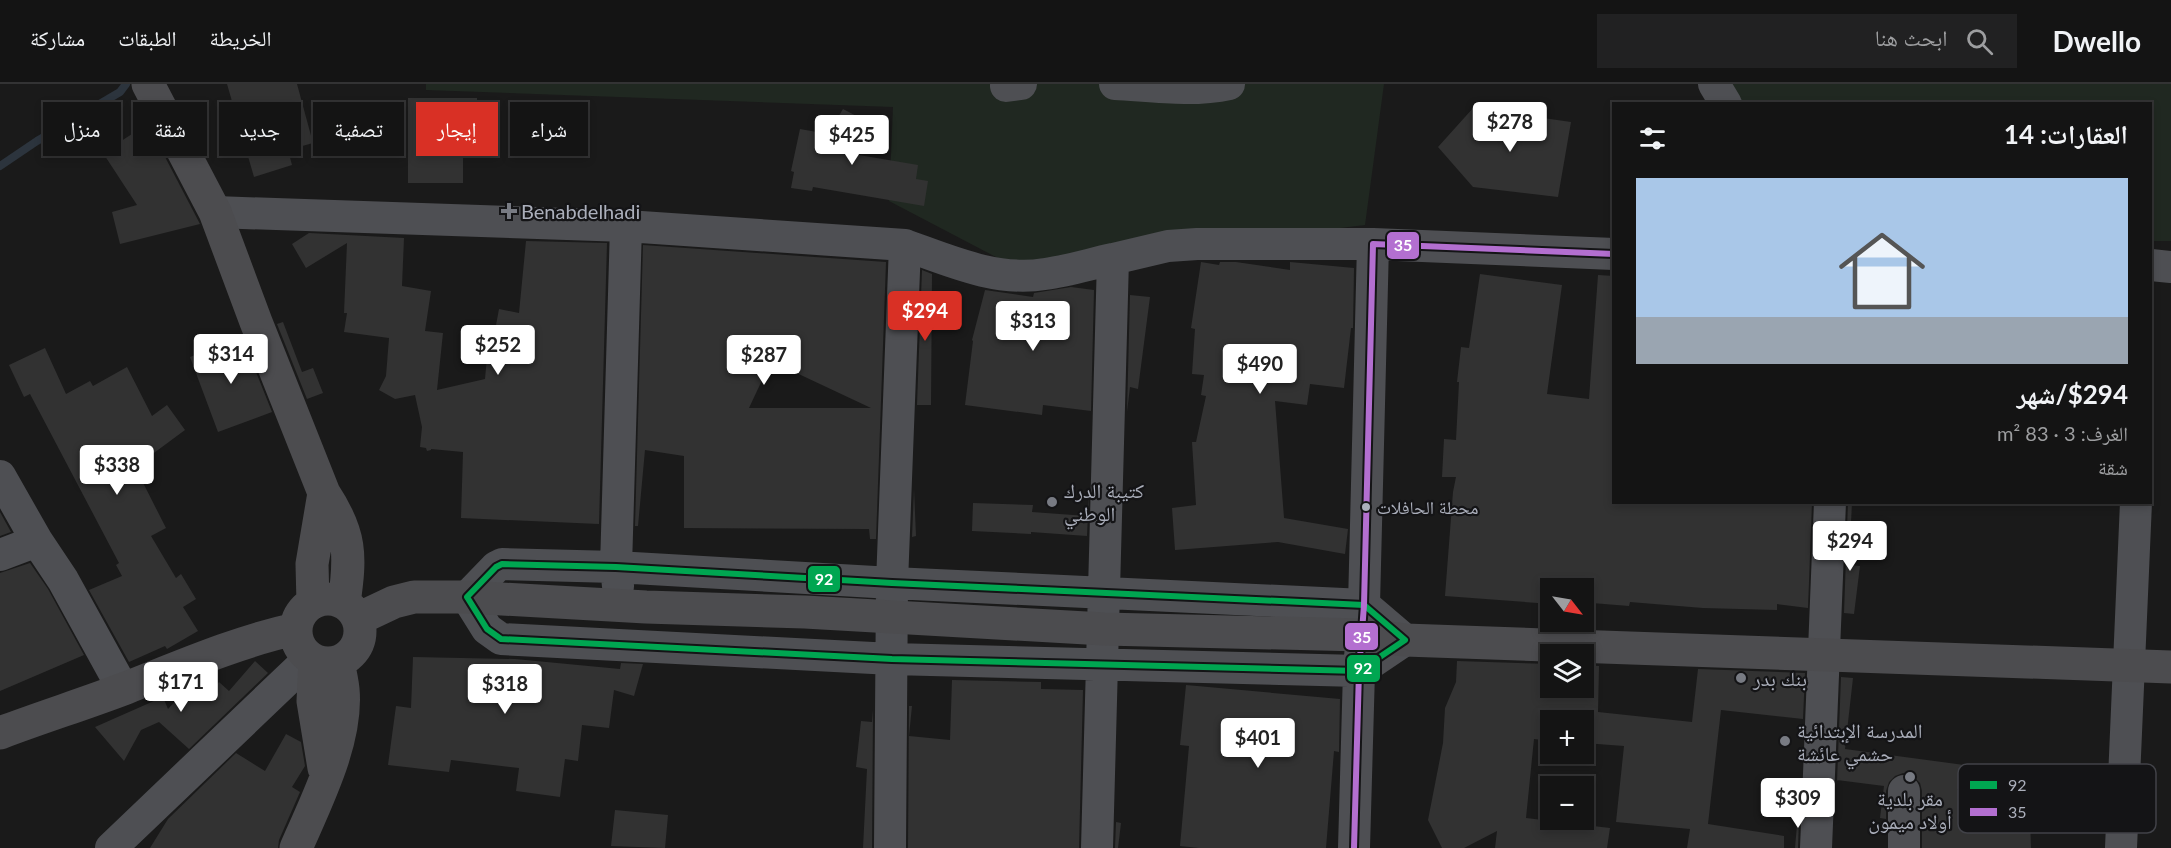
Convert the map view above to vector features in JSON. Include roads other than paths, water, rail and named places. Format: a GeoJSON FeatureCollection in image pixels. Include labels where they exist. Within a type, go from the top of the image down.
{"type":"FeatureCollection","features":[{"type":"Feature","properties":{"kind":"main road"},"geometry":{"type":"LineString","coordinates":[[148,86],[215,212],[260,333],[324,493],[343,528],[348,550],[327,613],[299,645],[321,660],[348,657],[355,649],[360,629],[327,613]]}},
{"type":"Feature","properties":{"kind":"main road"},"geometry":{"type":"LineString","coordinates":[[0,733],[327,613],[414,597],[467,597],[1104,629],[1363,620],[1405,639],[2171,667]]}},
{"type":"Feature","properties":{"kind":"main road"},"geometry":{"type":"LineString","coordinates":[[296,848],[326,779],[313,701],[321,660]]}},
{"type":"Feature","properties":{"kind":"street"},"geometry":{"type":"LineString","coordinates":[[1115,84],[1186,87],[1217,87],[1229,84]]}},
{"type":"Feature","properties":{"kind":"street"},"geometry":{"type":"LineString","coordinates":[[1714,84],[1725,102]]}},
{"type":"Feature","properties":{"kind":"street"},"geometry":{"type":"LineString","coordinates":[[215,212],[626,226],[905,245],[975,270],[1009,276],[1043,274],[1168,246],[1197,244],[1373,244],[1612,254]]}},
{"type":"Feature","properties":{"kind":"street"},"geometry":{"type":"LineString","coordinates":[[620,605],[616,567],[626,226]]}},
{"type":"Feature","properties":{"kind":"street"},"geometry":{"type":"LineString","coordinates":[[1354,848],[1359,671],[1363,620],[1373,244]]}},
{"type":"Feature","properties":{"kind":"street"},"geometry":{"type":"LineString","coordinates":[[890,848],[892,583],[905,245]]}},
{"type":"Feature","properties":{"kind":"street"},"geometry":{"type":"LineString","coordinates":[[1097,848],[1113,259]]}},
{"type":"Feature","properties":{"kind":"street"},"geometry":{"type":"LineString","coordinates":[[2152,265],[2171,267]]}},
{"type":"Feature","properties":{"kind":"street"},"geometry":{"type":"LineString","coordinates":[[0,476],[37,541],[63,580],[123,689]]}},
{"type":"Feature","properties":{"kind":"street"},"geometry":{"type":"LineString","coordinates":[[1816,848],[1830,504]]}},
{"type":"Feature","properties":{"kind":"street"},"geometry":{"type":"LineString","coordinates":[[2124,764],[2136,504]]}},
{"type":"Feature","properties":{"kind":"street"},"geometry":{"type":"LineString","coordinates":[[0,555],[37,541]]}},
{"type":"Feature","properties":{"kind":"street"},"geometry":{"type":"LineString","coordinates":[[1363,620],[1105,593],[616,567],[502,564],[496,567],[467,597],[487,629],[501,639],[892,658],[1359,671],[1405,639]]}},
{"type":"Feature","properties":{"kind":"street"},"geometry":{"type":"LineString","coordinates":[[111,848],[321,660]]}},
{"type":"Feature","properties":{"kind":"street"},"geometry":{"type":"LineString","coordinates":[[1904,791],[1904,848]]}},
{"type":"Feature","properties":{"kind":"street"},"geometry":{"type":"LineString","coordinates":[[2121,833],[2121,848]]}},
{"type":"Feature","properties":{"kind":"waterway"},"geometry":{"type":"LineString","coordinates":[[0,166],[37,141],[120,92],[126,84]]}},
{"type":"Feature","properties":{"kind":"place","name":"Benabdelhadi"},"geometry":{"type":"Point","coordinates":[509,211]}},
{"type":"Feature","properties":{"kind":"place","name":"كتيبة الدرك الوطني"},"geometry":{"type":"Point","coordinates":[1052,502]}},
{"type":"Feature","properties":{"kind":"place","name":"محطة الحافلات"},"geometry":{"type":"Point","coordinates":[1366,507]}},
{"type":"Feature","properties":{"kind":"place","name":"بنك بدر"},"geometry":{"type":"Point","coordinates":[1741,678]}},
{"type":"Feature","properties":{"kind":"place","name":"المدرسة الإبتدائية حشمي عائشة"},"geometry":{"type":"Point","coordinates":[1785,741]}},
{"type":"Feature","properties":{"kind":"place","name":"مقر بلدية أولاد ميمون"},"geometry":{"type":"Point","coordinates":[1910,777]}}]}
